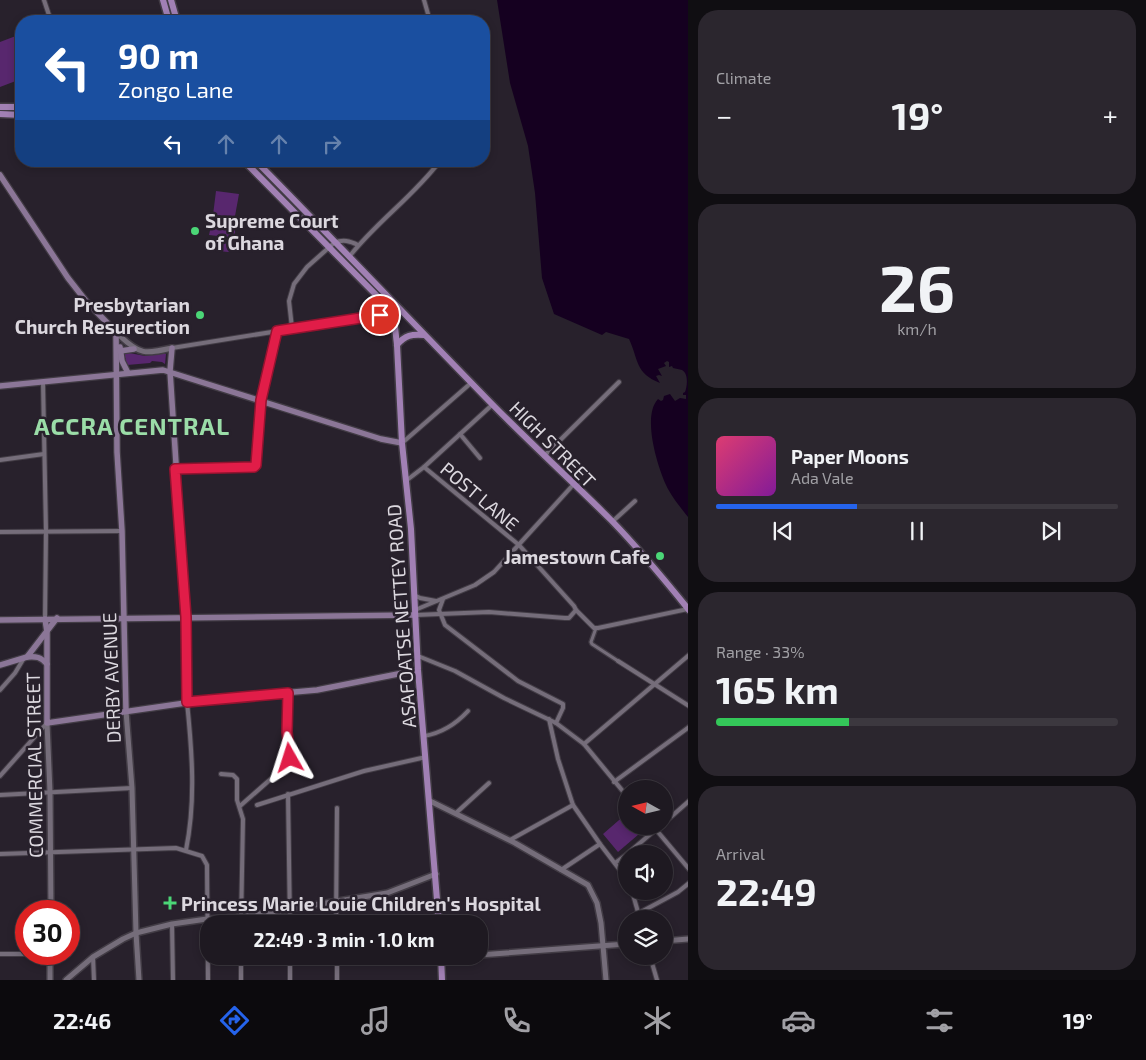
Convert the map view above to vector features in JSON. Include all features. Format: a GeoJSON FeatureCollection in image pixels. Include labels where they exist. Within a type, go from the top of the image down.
{"type":"FeatureCollection","features":[{"type":"Feature","properties":{"kind":"main road"},"geometry":{"type":"LineString","coordinates":[[163,0],[167,15]]}},
{"type":"Feature","properties":{"kind":"main road"},"geometry":{"type":"LineString","coordinates":[[170,0],[175,15]]}},
{"type":"Feature","properties":{"kind":"main road"},"geometry":{"type":"LineString","coordinates":[[0,107],[15,107]]}},
{"type":"Feature","properties":{"kind":"main road"},"geometry":{"type":"LineString","coordinates":[[2,115],[15,115]]}},
{"type":"Feature","properties":{"kind":"main road"},"geometry":{"type":"LineString","coordinates":[[250,167],[332,245]]}},
{"type":"Feature","properties":{"kind":"main road"},"geometry":{"type":"LineString","coordinates":[[261,167],[390,310],[394,302]]}},
{"type":"Feature","properties":{"kind":"main road"},"geometry":{"type":"LineString","coordinates":[[0,175],[68,278],[86,302],[118,334],[122,361],[128,373]]}},
{"type":"Feature","properties":{"kind":"main road","name":"HIGH STREET"},"geometry":{"type":"LineString","coordinates":[[332,245],[348,257],[394,302],[492,404],[612,522],[688,609]]}},
{"type":"Feature","properties":{"kind":"main road","name":"ASAFOATSE NETTEY ROAD"},"geometry":{"type":"LineString","coordinates":[[390,310],[395,327],[397,345],[418,670],[438,915]]}},
{"type":"Feature","properties":{"kind":"main road","name":"DERBY AVENUE"},"geometry":{"type":"LineString","coordinates":[[118,334],[116,376],[117,452],[122,531],[126,711]]}},
{"type":"Feature","properties":{"kind":"main road"},"geometry":{"type":"LineString","coordinates":[[397,345],[410,335],[424,335]]}},
{"type":"Feature","properties":{"kind":"main road"},"geometry":{"type":"LineString","coordinates":[[172,348],[170,371],[186,617],[187,702]]}},
{"type":"Feature","properties":{"kind":"main road"},"geometry":{"type":"LineString","coordinates":[[120,351],[134,349]]}},
{"type":"Feature","properties":{"kind":"main road"},"geometry":{"type":"LineString","coordinates":[[0,386],[116,376],[156,370],[170,371],[381,439],[402,443]]}},
{"type":"Feature","properties":{"kind":"main road"},"geometry":{"type":"LineString","coordinates":[[0,620],[406,614],[415,612]]}},
{"type":"Feature","properties":{"kind":"main road"},"geometry":{"type":"LineString","coordinates":[[25,657],[57,618]]}},
{"type":"Feature","properties":{"kind":"main road","name":"COMMERCIAL STREET"},"geometry":{"type":"LineString","coordinates":[[45,619],[47,632],[47,723]]}},
{"type":"Feature","properties":{"kind":"main road"},"geometry":{"type":"LineString","coordinates":[[0,665],[25,657],[37,656],[47,664]]}},
{"type":"Feature","properties":{"kind":"main road"},"geometry":{"type":"LineString","coordinates":[[47,723],[187,702],[317,690],[418,670]]}},
{"type":"Feature","properties":{"kind":"main road"},"geometry":{"type":"LineString","coordinates":[[442,965],[442,980]]}},
{"type":"Feature","properties":{"kind":"street"},"geometry":{"type":"LineString","coordinates":[[44,0],[49,15]]}},
{"type":"Feature","properties":{"kind":"street"},"geometry":{"type":"LineString","coordinates":[[424,0],[428,15]]}},
{"type":"Feature","properties":{"kind":"street"},"geometry":{"type":"LineString","coordinates":[[348,257],[422,183],[435,167]]}},
{"type":"Feature","properties":{"kind":"street"},"geometry":{"type":"LineString","coordinates":[[292,328],[288,301],[294,284],[307,267],[339,241],[350,241],[358,245]]}},
{"type":"Feature","properties":{"kind":"street"},"geometry":{"type":"LineString","coordinates":[[118,334],[134,349],[152,352],[390,310]]}},
{"type":"Feature","properties":{"kind":"street"},"geometry":{"type":"LineString","coordinates":[[175,469],[255,466],[261,400],[277,331]]}},
{"type":"Feature","properties":{"kind":"street"},"geometry":{"type":"LineString","coordinates":[[43,382],[46,531],[45,619]]}},
{"type":"Feature","properties":{"kind":"street"},"geometry":{"type":"LineString","coordinates":[[544,456],[619,382]]}},
{"type":"Feature","properties":{"kind":"street"},"geometry":{"type":"LineString","coordinates":[[402,443],[472,383]]}},
{"type":"Feature","properties":{"kind":"street"},"geometry":{"type":"LineString","coordinates":[[406,480],[424,467],[492,404]]}},
{"type":"Feature","properties":{"kind":"street"},"geometry":{"type":"LineString","coordinates":[[460,434],[480,458]]}},
{"type":"Feature","properties":{"kind":"street"},"geometry":{"type":"LineString","coordinates":[[0,460],[44,454]]}},
{"type":"Feature","properties":{"kind":"street","name":"POST LANE"},"geometry":{"type":"LineString","coordinates":[[424,467],[519,545],[576,610],[596,628]]}},
{"type":"Feature","properties":{"kind":"street"},"geometry":{"type":"LineString","coordinates":[[415,612],[475,585],[494,572],[573,485]]}},
{"type":"Feature","properties":{"kind":"street"},"geometry":{"type":"LineString","coordinates":[[612,522],[635,501]]}},
{"type":"Feature","properties":{"kind":"street"},"geometry":{"type":"LineString","coordinates":[[0,532],[122,531]]}},
{"type":"Feature","properties":{"kind":"street"},"geometry":{"type":"LineString","coordinates":[[414,595],[436,601]]}},
{"type":"Feature","properties":{"kind":"street"},"geometry":{"type":"LineString","coordinates":[[443,599],[440,606],[440,614],[445,624],[518,681],[564,706],[556,723]]}},
{"type":"Feature","properties":{"kind":"street"},"geometry":{"type":"LineString","coordinates":[[688,609],[596,628],[591,642],[688,706]]}},
{"type":"Feature","properties":{"kind":"street"},"geometry":{"type":"LineString","coordinates":[[415,612],[440,614],[489,612],[569,618],[576,610]]}},
{"type":"Feature","properties":{"kind":"street"},"geometry":{"type":"LineString","coordinates":[[584,744],[688,655]]}},
{"type":"Feature","properties":{"kind":"street"},"geometry":{"type":"LineString","coordinates":[[418,656],[455,671],[504,698],[556,723],[584,744],[618,787]]}},
{"type":"Feature","properties":{"kind":"street"},"geometry":{"type":"LineString","coordinates":[[0,690],[15,673],[25,657]]}},
{"type":"Feature","properties":{"kind":"street"},"geometry":{"type":"LineString","coordinates":[[240,806],[289,763],[290,752],[287,732],[288,693]]}},
{"type":"Feature","properties":{"kind":"street"},"geometry":{"type":"LineString","coordinates":[[186,850],[192,802],[187,702]]}},
{"type":"Feature","properties":{"kind":"street","name":"DERBY AVENUE"},"geometry":{"type":"LineString","coordinates":[[126,711],[132,788],[139,980]]}},
{"type":"Feature","properties":{"kind":"street"},"geometry":{"type":"LineString","coordinates":[[424,736],[438,734],[468,712]]}},
{"type":"Feature","properties":{"kind":"street"},"geometry":{"type":"LineString","coordinates":[[549,719],[558,759],[573,805],[618,866]]}},
{"type":"Feature","properties":{"kind":"street"},"geometry":{"type":"LineString","coordinates":[[0,776],[47,723]]}},
{"type":"Feature","properties":{"kind":"street","name":"COMMERCIAL STREET"},"geometry":{"type":"LineString","coordinates":[[47,723],[50,792],[51,900]]}},
{"type":"Feature","properties":{"kind":"street"},"geometry":{"type":"LineString","coordinates":[[614,782],[688,727]]}},
{"type":"Feature","properties":{"kind":"street"},"geometry":{"type":"LineString","coordinates":[[257,805],[364,770],[426,758]]}},
{"type":"Feature","properties":{"kind":"street"},"geometry":{"type":"LineString","coordinates":[[222,774],[233,775],[237,779],[237,800],[243,819],[241,915]]}},
{"type":"Feature","properties":{"kind":"street"},"geometry":{"type":"LineString","coordinates":[[456,813],[490,783]]}},
{"type":"Feature","properties":{"kind":"street"},"geometry":{"type":"LineString","coordinates":[[0,796],[132,788]]}},
{"type":"Feature","properties":{"kind":"street"},"geometry":{"type":"LineString","coordinates":[[288,794],[289,915]]}},
{"type":"Feature","properties":{"kind":"street"},"geometry":{"type":"LineString","coordinates":[[430,801],[510,840],[588,885],[593,893],[600,917],[606,980]]}},
{"type":"Feature","properties":{"kind":"street"},"geometry":{"type":"LineString","coordinates":[[673,815],[688,801]]}},
{"type":"Feature","properties":{"kind":"street"},"geometry":{"type":"LineString","coordinates":[[510,840],[573,805]]}},
{"type":"Feature","properties":{"kind":"street"},"geometry":{"type":"LineString","coordinates":[[336,915],[337,808]]}},
{"type":"Feature","properties":{"kind":"street"},"geometry":{"type":"LineString","coordinates":[[637,845],[647,835]]}},
{"type":"Feature","properties":{"kind":"street"},"geometry":{"type":"LineString","coordinates":[[662,835],[688,869]]}},
{"type":"Feature","properties":{"kind":"street"},"geometry":{"type":"LineString","coordinates":[[561,870],[600,844]]}},
{"type":"Feature","properties":{"kind":"street"},"geometry":{"type":"LineString","coordinates":[[0,854],[50,854],[176,848],[186,850],[202,856],[207,864],[207,915]]}},
{"type":"Feature","properties":{"kind":"street"},"geometry":{"type":"LineString","coordinates":[[253,915],[387,893],[436,874]]}},
{"type":"Feature","properties":{"kind":"street"},"geometry":{"type":"LineString","coordinates":[[645,910],[678,892],[688,883]]}},
{"type":"Feature","properties":{"kind":"street"},"geometry":{"type":"LineString","coordinates":[[66,980],[93,957],[136,933],[172,924],[200,920]]}},
{"type":"Feature","properties":{"kind":"street"},"geometry":{"type":"LineString","coordinates":[[172,924],[174,980]]}},
{"type":"Feature","properties":{"kind":"street"},"geometry":{"type":"LineString","coordinates":[[673,940],[688,939]]}},
{"type":"Feature","properties":{"kind":"street"},"geometry":{"type":"LineString","coordinates":[[488,954],[618,944]]}},
{"type":"Feature","properties":{"kind":"street"},"geometry":{"type":"LineString","coordinates":[[0,954],[15,954]]}},
{"type":"Feature","properties":{"kind":"street"},"geometry":{"type":"LineString","coordinates":[[93,957],[94,980]]}},
{"type":"Feature","properties":{"kind":"street"},"geometry":{"type":"LineString","coordinates":[[50,965],[50,980]]}},
{"type":"Feature","properties":{"kind":"street"},"geometry":{"type":"LineString","coordinates":[[208,965],[208,980]]}},
{"type":"Feature","properties":{"kind":"street"},"geometry":{"type":"LineString","coordinates":[[241,965],[241,980]]}},
{"type":"Feature","properties":{"kind":"street"},"geometry":{"type":"LineString","coordinates":[[290,965],[290,980]]}},
{"type":"Feature","properties":{"kind":"street"},"geometry":{"type":"LineString","coordinates":[[337,965],[337,980]]}},
{"type":"Feature","properties":{"kind":"street"},"geometry":{"type":"LineString","coordinates":[[653,965],[657,980]]}},
{"type":"Feature","properties":{"kind":"shaded area"},"geometry":{"type":"Polygon","coordinates":[[[497,0],[688,0],[688,517],[673,498],[666,485],[655,453],[651,428],[653,407],[658,399],[661,401],[664,396],[670,394],[675,401],[680,398],[686,399],[686,395],[683,395],[683,393],[687,384],[686,374],[682,370],[672,366],[669,367],[669,362],[667,361],[664,363],[666,366],[658,369],[662,376],[656,376],[660,383],[646,375],[639,366],[629,339],[606,332],[602,335],[554,314],[542,278],[535,193],[528,146],[510,83],[497,0]]]}},
{"type":"Feature","properties":{"kind":"shaded area"},"geometry":{"type":"Polygon","coordinates":[[[15,36],[15,81],[0,87],[0,42],[15,36]]]}},
{"type":"Feature","properties":{"kind":"shaded area"},"geometry":{"type":"Polygon","coordinates":[[[216,191],[239,194],[235,216],[213,215],[216,191]]]}},
{"type":"Feature","properties":{"kind":"shaded area"},"geometry":{"type":"Polygon","coordinates":[[[215,224],[231,226],[235,229],[235,238],[220,234],[218,236],[209,235],[211,226],[215,224]]]}},
{"type":"Feature","properties":{"kind":"shaded area"},"geometry":{"type":"Polygon","coordinates":[[[209,239],[235,242],[233,249],[228,252],[210,250],[208,246],[209,239]]]}},
{"type":"Feature","properties":{"kind":"shaded area"},"geometry":{"type":"Polygon","coordinates":[[[124,352],[145,356],[164,353],[166,354],[165,364],[152,361],[150,363],[127,365],[124,360],[126,359],[123,355],[124,352]]]}},
{"type":"Feature","properties":{"kind":"shaded area"},"geometry":{"type":"Polygon","coordinates":[[[618,821],[618,835],[638,835],[626,845],[618,845],[618,852],[603,834],[618,821]]]}},
{"type":"Feature","properties":{"kind":"place","name":"Supreme Court of Ghana"},"geometry":{"type":"Point","coordinates":[195,231]}},
{"type":"Feature","properties":{"kind":"place","name":"Presbytarian Church Resurection"},"geometry":{"type":"Point","coordinates":[200,315]}},
{"type":"Feature","properties":{"kind":"place","name":"Jamestown Cafe"},"geometry":{"type":"Point","coordinates":[660,556]}},
{"type":"Feature","properties":{"kind":"place","name":"Princess Marie Louie Children's Hospital"},"geometry":{"type":"Point","coordinates":[170,903]}},
{"type":"Feature","properties":{"kind":"district","name":"ACCRA CENTRAL"},"geometry":{"type":"Point","coordinates":[132,425]}},
{"type":"Feature","properties":{"kind":"route"},"geometry":{"type":"LineString","coordinates":[[290,758],[287,732],[288,693],[187,702],[186,617],[175,469],[254,467],[256,465],[261,400],[277,331],[380,315]]}}]}
